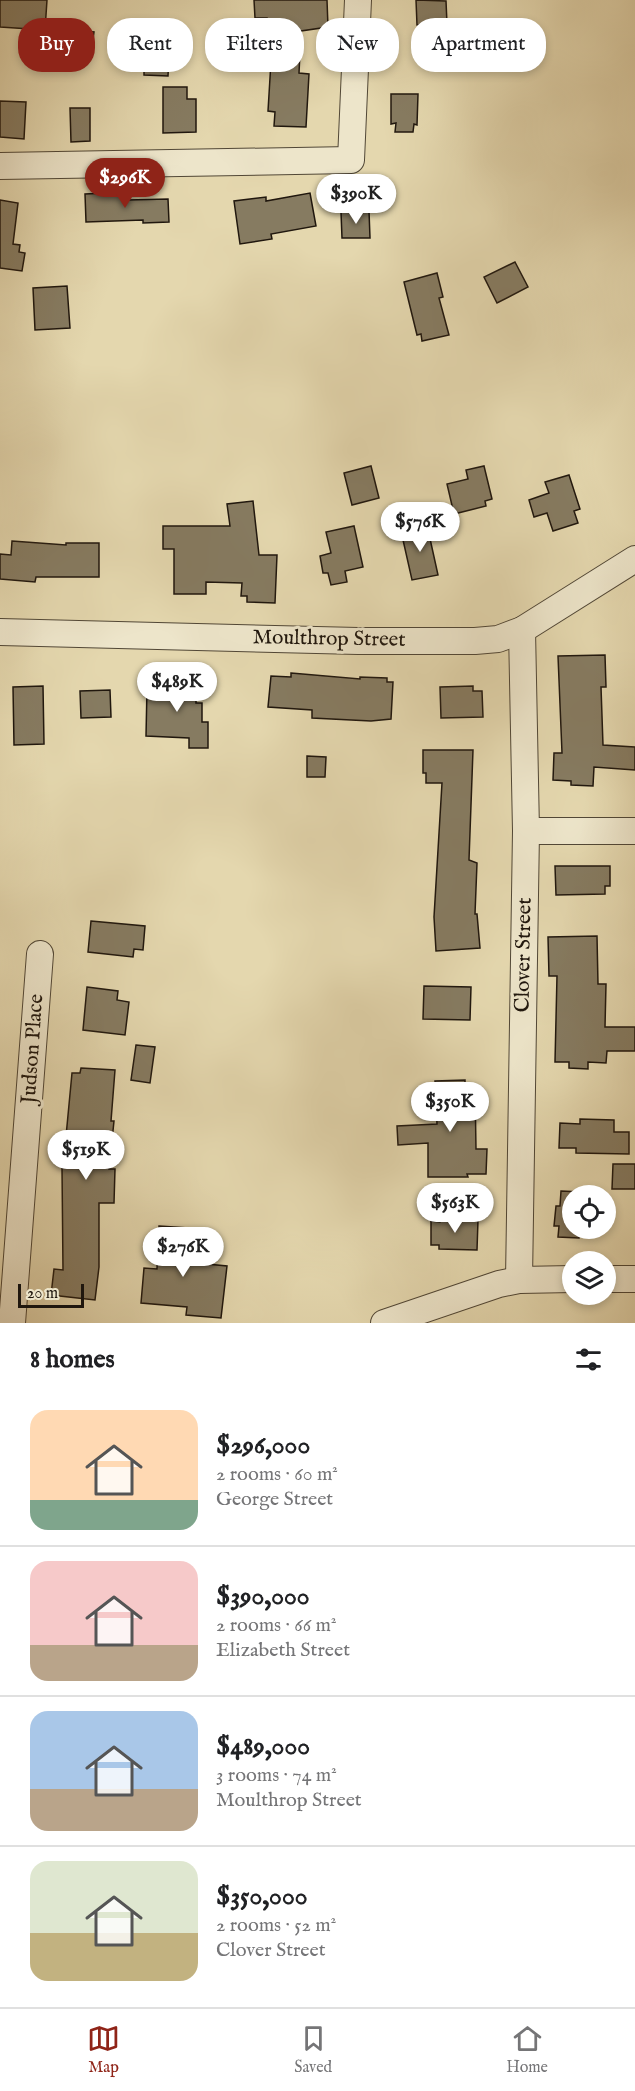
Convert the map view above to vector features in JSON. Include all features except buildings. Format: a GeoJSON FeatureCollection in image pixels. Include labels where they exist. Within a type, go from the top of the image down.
{"type":"FeatureCollection","features":[{"type":"Feature","properties":{"kind":"street"},"geometry":{"type":"LineString","coordinates":[[0,166],[351,160],[358,0]]}},
{"type":"Feature","properties":{"kind":"street","name":"Moulthrop Street"},"geometry":{"type":"LineString","coordinates":[[0,632],[475,641],[498,639],[522,630],[635,559]]}},
{"type":"Feature","properties":{"kind":"street","name":"Clover Street"},"geometry":{"type":"LineString","coordinates":[[519,1280],[526,831],[522,630]]}},
{"type":"Feature","properties":{"kind":"street"},"geometry":{"type":"LineString","coordinates":[[526,831],[635,831]]}},
{"type":"Feature","properties":{"kind":"street","name":"Judson Place"},"geometry":{"type":"LineString","coordinates":[[12,1323],[40,954]]}},
{"type":"Feature","properties":{"kind":"street"},"geometry":{"type":"LineString","coordinates":[[616,1279],[635,1279]]}},
{"type":"Feature","properties":{"kind":"street"},"geometry":{"type":"LineString","coordinates":[[384,1323],[499,1284],[519,1280],[562,1280]]}}]}
